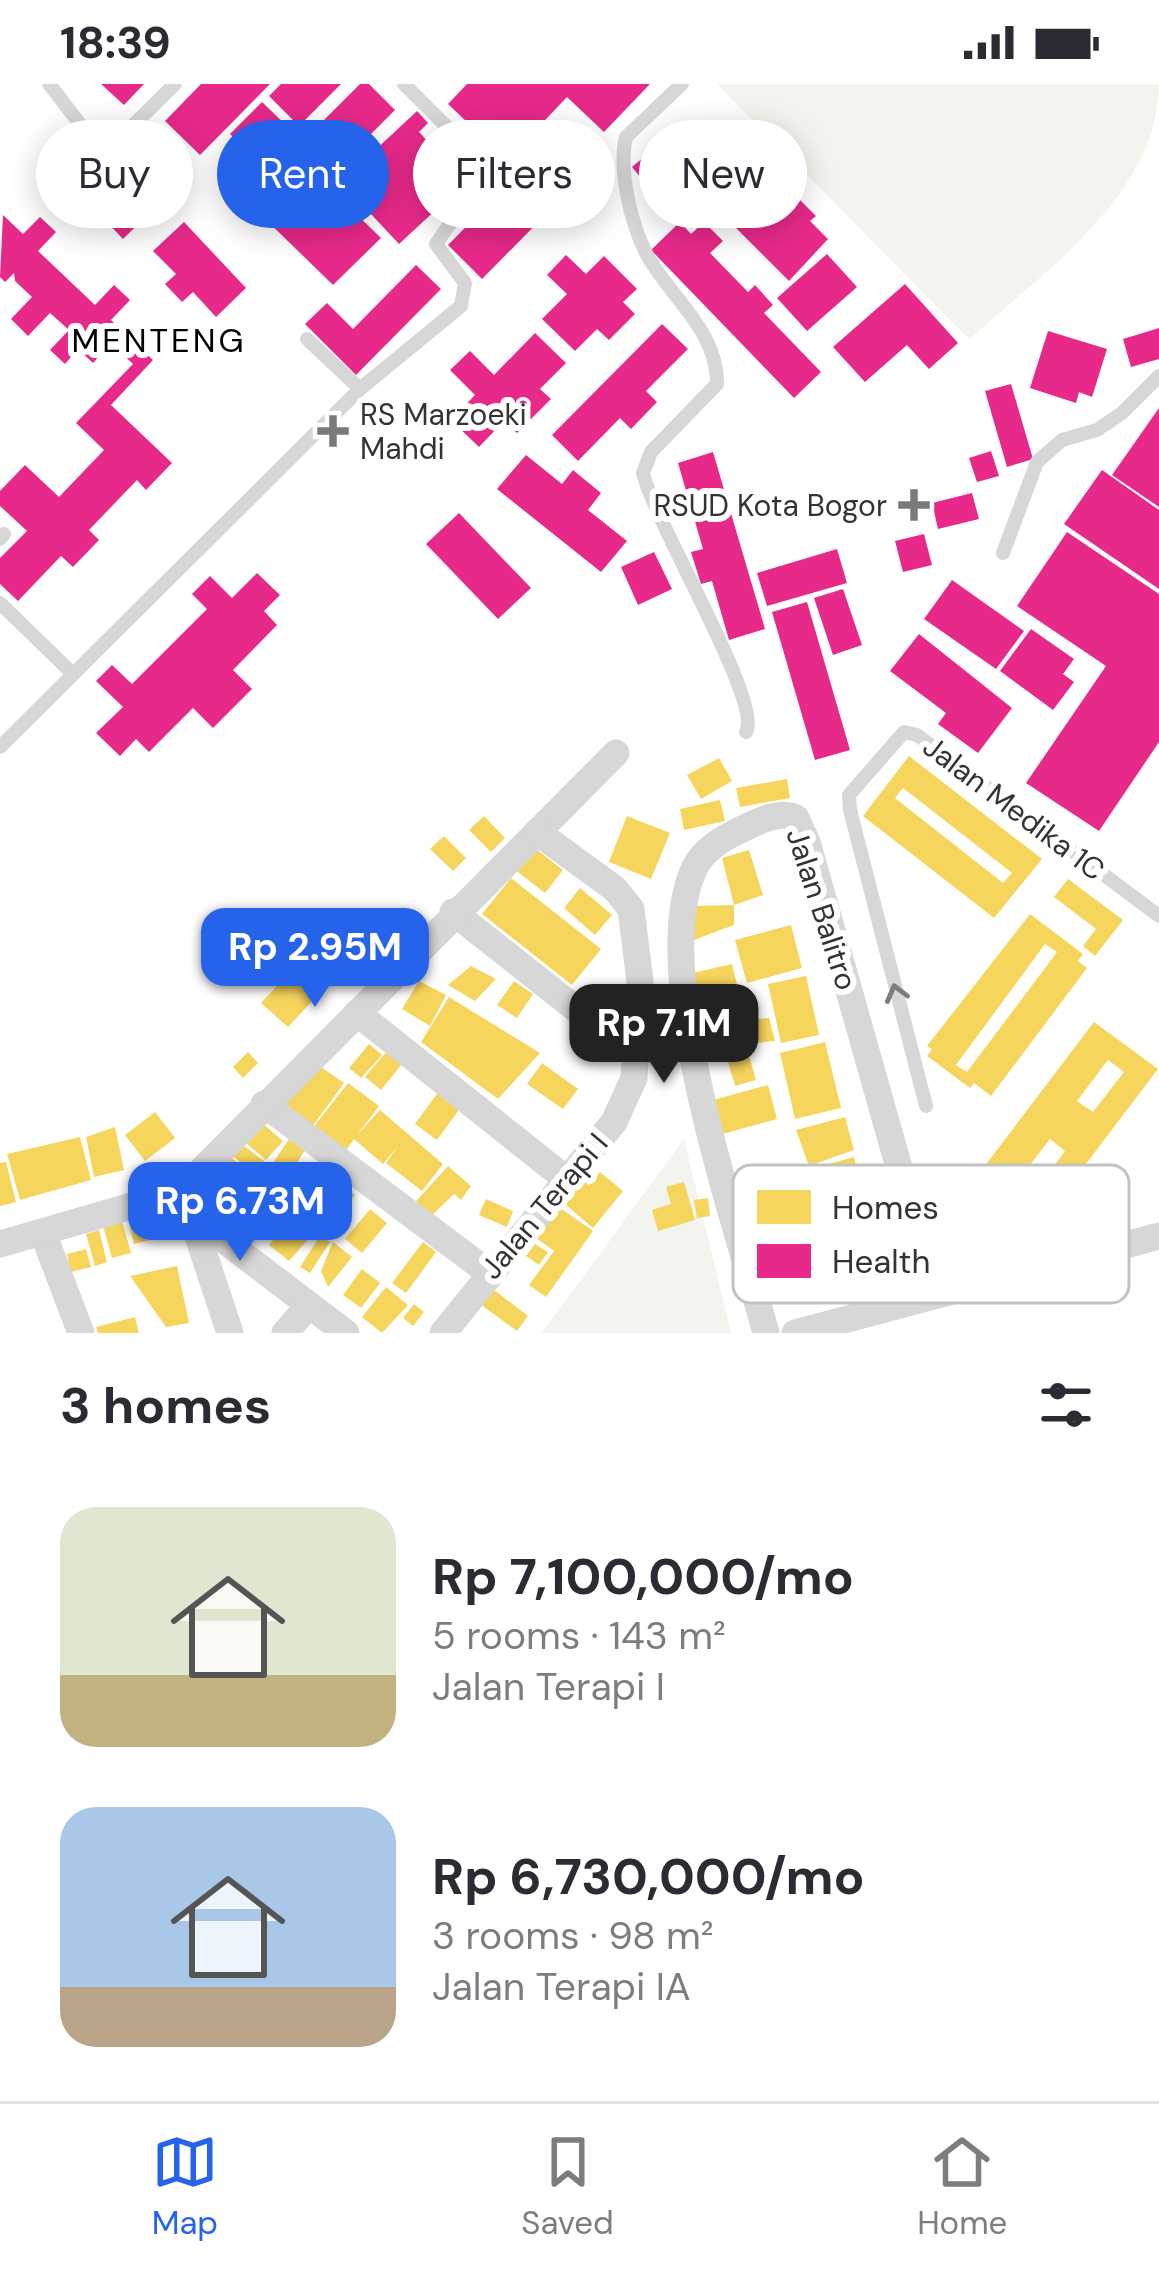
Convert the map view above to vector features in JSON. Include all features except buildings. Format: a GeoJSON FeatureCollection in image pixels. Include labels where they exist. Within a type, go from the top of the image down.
{"type":"FeatureCollection","features":[{"type":"Feature","properties":{"kind":"street"},"geometry":{"type":"LineString","coordinates":[[0,1244],[185,1203],[264,1104],[616,753]]}},
{"type":"Feature","properties":{"kind":"street","name":"Jalan Balitro"},"geometry":{"type":"LineString","coordinates":[[733,1206],[685,1022],[681,958],[696,865],[720,840],[782,814],[796,818],[807,842],[898,1165]]}},
{"type":"Feature","properties":{"kind":"street","name":"Jalan Terapi I"},"geometry":{"type":"LineString","coordinates":[[442,1333],[623,1108],[637,1057],[638,943],[631,909],[616,890],[537,832]]}},
{"type":"Feature","properties":{"kind":"street"},"geometry":{"type":"LineString","coordinates":[[453,912],[637,1057]]}},
{"type":"Feature","properties":{"kind":"street"},"geometry":{"type":"LineString","coordinates":[[357,1013],[566,1179]]}},
{"type":"Feature","properties":{"kind":"street"},"geometry":{"type":"LineString","coordinates":[[264,1104],[488,1272]]}},
{"type":"Feature","properties":{"kind":"street"},"geometry":{"type":"LineString","coordinates":[[185,1203],[346,1333]]}},
{"type":"Feature","properties":{"kind":"street"},"geometry":{"type":"LineString","coordinates":[[185,1203],[230,1333]]}},
{"type":"Feature","properties":{"kind":"street"},"geometry":{"type":"LineString","coordinates":[[43,1233],[81,1333]]}},
{"type":"Feature","properties":{"kind":"street"},"geometry":{"type":"LineString","coordinates":[[1129,1244],[1159,1236]]}},
{"type":"Feature","properties":{"kind":"street","name":"Jalan Balitro"},"geometry":{"type":"LineString","coordinates":[[758,1303],[766,1333]]}},
{"type":"Feature","properties":{"kind":"street"},"geometry":{"type":"LineString","coordinates":[[796,1333],[906,1303]]}},
{"type":"Feature","properties":{"kind":"street"},"geometry":{"type":"LineString","coordinates":[[285,1333],[309,1305]]}},
{"type":"Feature","properties":{"kind":"lane"},"geometry":{"type":"LineString","coordinates":[[49,84],[94,142],[111,147],[175,84]]}},
{"type":"Feature","properties":{"kind":"lane"},"geometry":{"type":"LineString","coordinates":[[0,746],[360,389],[464,301],[465,283],[436,244],[484,169],[478,154],[404,84]]}},
{"type":"Feature","properties":{"kind":"lane"},"geometry":{"type":"LineString","coordinates":[[682,84],[626,136],[624,160],[632,212],[647,254],[707,344],[717,384],[651,452],[643,473],[678,560],[746,695],[751,721],[746,732]]}},
{"type":"Feature","properties":{"kind":"lane"},"geometry":{"type":"LineString","coordinates":[[307,339],[360,389]]}},
{"type":"Feature","properties":{"kind":"lane"},"geometry":{"type":"LineString","coordinates":[[1003,553],[1037,461],[1062,440],[1109,422],[1159,377]]}},
{"type":"Feature","properties":{"kind":"lane"},"geometry":{"type":"LineString","coordinates":[[0,603],[71,673]]}},
{"type":"Feature","properties":{"kind":"lane","name":"Jalan Medika 1C"},"geometry":{"type":"LineString","coordinates":[[926,1106],[849,795],[904,732],[917,735],[1159,916]]}},
{"type":"Feature","properties":{"kind":"shaded area"},"geometry":{"type":"Polygon","coordinates":[[[717,84],[1159,84],[1154,124],[1140,161],[1118,195],[1062,258],[969,339],[807,175],[807,120],[753,120],[717,84]]]}},
{"type":"Feature","properties":{"kind":"shaded area"},"geometry":{"type":"Polygon","coordinates":[[[684,1139],[731,1333],[542,1333],[684,1139]]]}},
{"type":"Feature","properties":{"kind":"place","name":"RS Marzoeki Mahdi"},"geometry":{"type":"Point","coordinates":[333,431]}},
{"type":"Feature","properties":{"kind":"place","name":"RSUD Kota Bogor"},"geometry":{"type":"Point","coordinates":[914,505]}},
{"type":"Feature","properties":{"kind":"district","name":"MENTENG"},"geometry":{"type":"Point","coordinates":[159,340]}}]}
